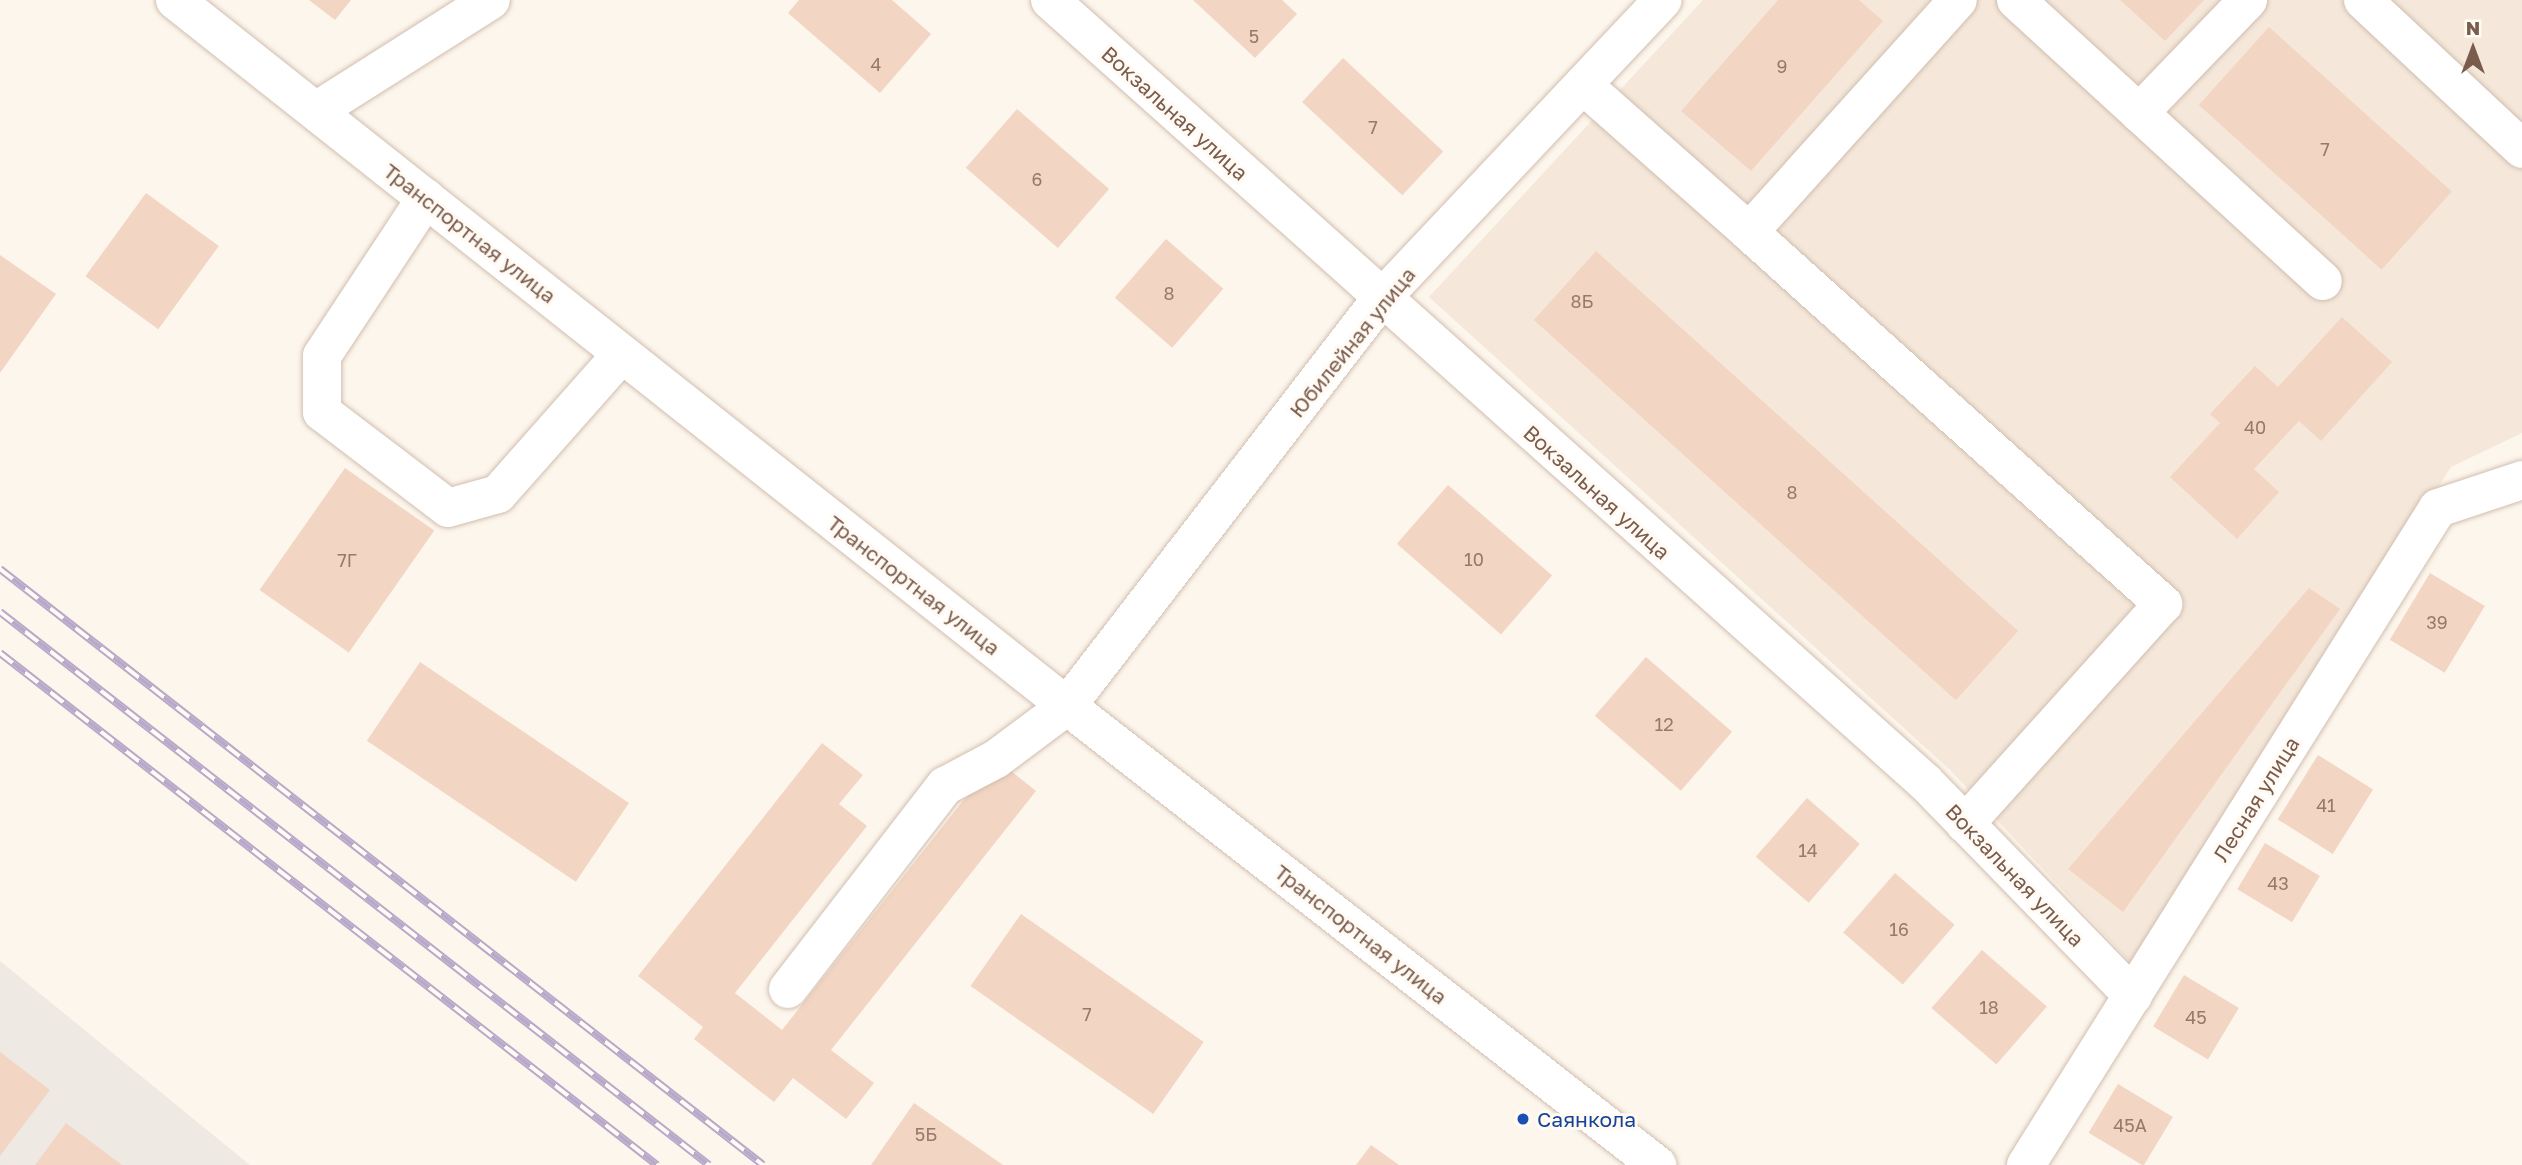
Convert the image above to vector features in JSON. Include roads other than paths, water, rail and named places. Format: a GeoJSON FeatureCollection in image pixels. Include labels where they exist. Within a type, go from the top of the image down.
{"type":"FeatureCollection","features":[{"type":"Feature","properties":{"kind":"street","name":"Транспортная улица"},"geometry":{"type":"LineString","coordinates":[[175,0],[1067,706],[1657,1165]]}},
{"type":"Feature","properties":{"kind":"street"},"geometry":{"type":"LineString","coordinates":[[316,111],[491,0]]}},
{"type":"Feature","properties":{"kind":"street","name":"Вокзальная улица"},"geometry":{"type":"LineString","coordinates":[[1049,0],[1380,300],[1926,783],[2133,996]]}},
{"type":"Feature","properties":{"kind":"street","name":"Юбилейная улица"},"geometry":{"type":"LineString","coordinates":[[788,989],[945,786],[996,759],[1067,706],[1380,300],[1663,0]]}},
{"type":"Feature","properties":{"kind":"street"},"geometry":{"type":"LineString","coordinates":[[1749,232],[1958,0]]}},
{"type":"Feature","properties":{"kind":"street"},"geometry":{"type":"LineString","coordinates":[[2016,0],[2323,281]]}},
{"type":"Feature","properties":{"kind":"street"},"geometry":{"type":"LineString","coordinates":[[2139,113],[2248,0]]}},
{"type":"Feature","properties":{"kind":"street"},"geometry":{"type":"LineString","coordinates":[[2364,0],[2516,131]]}},
{"type":"Feature","properties":{"kind":"street"},"geometry":{"type":"LineString","coordinates":[[1583,85],[2163,604],[1965,824]]}},
{"type":"Feature","properties":{"kind":"street"},"geometry":{"type":"LineString","coordinates":[[426,198],[322,356],[322,412],[448,508],[498,494],[622,354]]}},
{"type":"Feature","properties":{"kind":"street","name":"Лесная улица"},"geometry":{"type":"LineString","coordinates":[[2026,1165],[2438,508],[2522,480]]}},
{"type":"Feature","properties":{"kind":"railway"},"geometry":{"type":"LineString","coordinates":[[0,569],[763,1165]]}},
{"type":"Feature","properties":{"kind":"railway"},"geometry":{"type":"LineString","coordinates":[[0,612],[709,1165]]}},
{"type":"Feature","properties":{"kind":"railway"},"geometry":{"type":"LineString","coordinates":[[0,653],[657,1165]]}},
{"type":"Feature","properties":{"kind":"place","name":"Саянкола"},"geometry":{"type":"Point","coordinates":[1523,1119]}}]}
